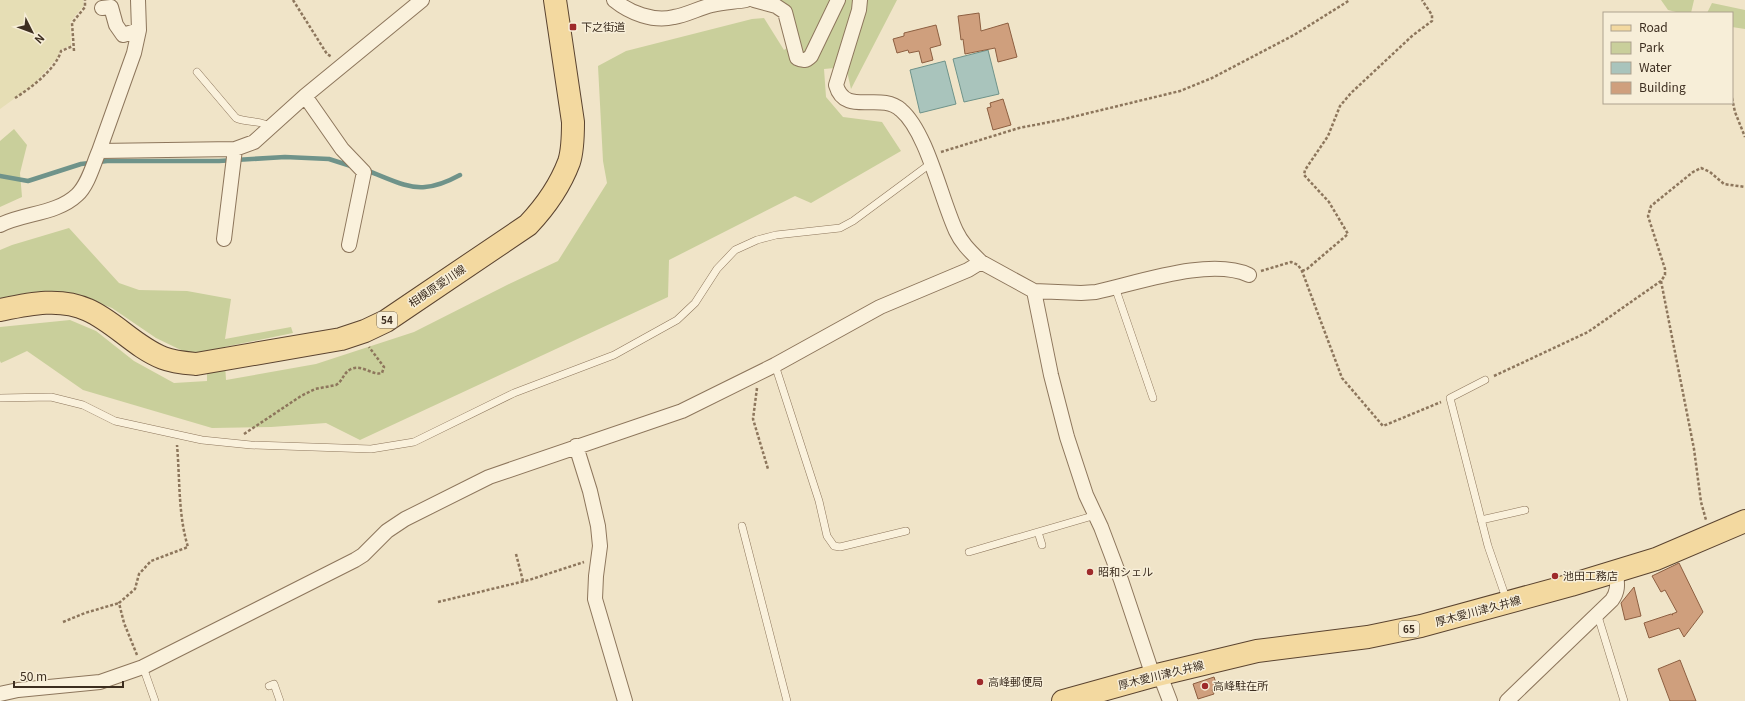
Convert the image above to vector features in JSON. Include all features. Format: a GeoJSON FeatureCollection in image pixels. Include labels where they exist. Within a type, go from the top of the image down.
{"type":"FeatureCollection","features":[{"type":"Feature","properties":{"kind":"main road","name":"相模原愛川線"},"geometry":{"type":"LineString","coordinates":[[0,310],[30,303],[47,302],[87,309],[162,357],[180,362],[196,364],[340,339],[386,321],[528,225],[541,211],[554,193],[569,162],[573,142],[573,122],[555,0]]}},
{"type":"Feature","properties":{"kind":"main road","name":"厚木愛川津久井線"},"geometry":{"type":"LineString","coordinates":[[1063,701],[1257,651],[1368,637],[1414,628],[1507,603],[1656,559],[1745,522]]}},
{"type":"Feature","properties":{"kind":"street"},"geometry":{"type":"LineString","coordinates":[[0,224],[63,205],[78,195],[86,182],[99,151],[134,53],[139,30],[138,0]]}},
{"type":"Feature","properties":{"kind":"street"},"geometry":{"type":"LineString","coordinates":[[99,151],[235,149],[254,142],[272,128],[305,96],[342,64],[422,0]]}},
{"type":"Feature","properties":{"kind":"street"},"geometry":{"type":"LineString","coordinates":[[614,0],[627,10],[638,14],[662,18],[674,18],[713,5],[746,0]]}},
{"type":"Feature","properties":{"kind":"street"},"geometry":{"type":"LineString","coordinates":[[754,0],[776,6],[785,12],[797,58],[802,61],[807,60],[811,56],[838,0]]}},
{"type":"Feature","properties":{"kind":"street"},"geometry":{"type":"LineString","coordinates":[[860,0],[859,10],[836,85],[839,94],[843,98],[853,102],[886,102],[900,108],[909,117],[930,162],[956,231],[964,244],[981,262],[1034,291],[1081,293],[1202,268],[1221,268],[1242,271],[1249,275]]}},
{"type":"Feature","properties":{"kind":"street"},"geometry":{"type":"LineString","coordinates":[[102,8],[111,7],[116,25],[123,35],[139,30]]}},
{"type":"Feature","properties":{"kind":"street"},"geometry":{"type":"LineString","coordinates":[[305,96],[342,149],[364,172],[349,245]]}},
{"type":"Feature","properties":{"kind":"street"},"geometry":{"type":"LineString","coordinates":[[224,239],[235,149]]}},
{"type":"Feature","properties":{"kind":"street"},"geometry":{"type":"LineString","coordinates":[[0,694],[18,690],[100,682],[143,667],[355,560],[363,555],[387,530],[489,477],[682,411],[756,375],[880,308],[968,270],[981,262]]}},
{"type":"Feature","properties":{"kind":"street"},"geometry":{"type":"LineString","coordinates":[[1034,291],[1051,375],[1067,437],[1086,495],[1096,515],[1157,676],[1170,701]]}},
{"type":"Feature","properties":{"kind":"street"},"geometry":{"type":"LineString","coordinates":[[576,446],[590,491],[598,526],[600,546],[595,599],[625,701]]}},
{"type":"Feature","properties":{"kind":"street"},"geometry":{"type":"LineString","coordinates":[[1507,701],[1521,695],[1616,593],[1618,585],[1616,571]]}},
{"type":"Feature","properties":{"kind":"lane"},"geometry":{"type":"LineString","coordinates":[[197,72],[236,118],[244,121],[267,123],[272,128]]}},
{"type":"Feature","properties":{"kind":"lane"},"geometry":{"type":"LineString","coordinates":[[0,398],[51,397],[83,404],[114,421],[202,440],[230,443],[371,449],[414,442],[514,394],[614,355],[651,336],[677,320],[695,303],[717,269],[735,250],[757,240],[776,235],[840,228],[853,221],[930,162]]}},
{"type":"Feature","properties":{"kind":"lane"},"geometry":{"type":"LineString","coordinates":[[1115,287],[1154,398]]}},
{"type":"Feature","properties":{"kind":"lane"},"geometry":{"type":"LineString","coordinates":[[775,365],[819,501],[827,536],[831,543],[834,546],[840,547],[906,531]]}},
{"type":"Feature","properties":{"kind":"lane"},"geometry":{"type":"LineString","coordinates":[[1485,380],[1450,398],[1488,546],[1507,603]]}},
{"type":"Feature","properties":{"kind":"lane"},"geometry":{"type":"LineString","coordinates":[[1481,520],[1525,510]]}},
{"type":"Feature","properties":{"kind":"lane"},"geometry":{"type":"LineString","coordinates":[[969,552],[1096,515]]}},
{"type":"Feature","properties":{"kind":"lane"},"geometry":{"type":"LineString","coordinates":[[742,526],[787,701]]}},
{"type":"Feature","properties":{"kind":"lane"},"geometry":{"type":"LineString","coordinates":[[1038,532],[1042,545]]}},
{"type":"Feature","properties":{"kind":"lane"},"geometry":{"type":"LineString","coordinates":[[1597,612],[1624,701]]}},
{"type":"Feature","properties":{"kind":"lane"},"geometry":{"type":"LineString","coordinates":[[143,667],[155,701]]}},
{"type":"Feature","properties":{"kind":"lane"},"geometry":{"type":"LineString","coordinates":[[269,686],[274,684],[280,701]]}},
{"type":"Feature","properties":{"kind":"path"},"geometry":{"type":"LineString","coordinates":[[74,51],[72,22],[85,7],[85,0]]}},
{"type":"Feature","properties":{"kind":"path"},"geometry":{"type":"LineString","coordinates":[[293,0],[327,54],[342,64]]}},
{"type":"Feature","properties":{"kind":"path"},"geometry":{"type":"LineString","coordinates":[[930,162],[940,152],[1019,128],[1060,120],[1186,88],[1212,78],[1294,35],[1350,0]]}},
{"type":"Feature","properties":{"kind":"path"},"geometry":{"type":"LineString","coordinates":[[1302,271],[1307,269],[1348,234],[1329,202],[1304,175],[1305,170],[1328,136],[1340,106],[1351,93],[1412,36],[1432,21],[1432,15],[1422,0]]}},
{"type":"Feature","properties":{"kind":"path"},"geometry":{"type":"LineString","coordinates":[[15,98],[34,86],[59,58],[61,51],[73,46]]}},
{"type":"Feature","properties":{"kind":"path"},"geometry":{"type":"LineString","coordinates":[[1733,103],[1745,137]]}},
{"type":"Feature","properties":{"kind":"path"},"geometry":{"type":"LineString","coordinates":[[1485,380],[1588,332],[1661,281],[1665,275],[1665,269],[1648,216],[1651,206],[1693,172],[1702,168],[1710,172],[1724,184],[1745,187]]}},
{"type":"Feature","properties":{"kind":"path"},"geometry":{"type":"LineString","coordinates":[[1249,275],[1291,262],[1298,265],[1302,271],[1342,378],[1383,426],[1450,398]]}},
{"type":"Feature","properties":{"kind":"path"},"geometry":{"type":"LineString","coordinates":[[1661,281],[1694,449],[1700,502],[1712,536]]}},
{"type":"Feature","properties":{"kind":"path"},"geometry":{"type":"LineString","coordinates":[[230,443],[233,439],[278,413],[301,396],[315,389],[336,386],[344,374],[352,369],[359,367],[379,374],[382,373],[384,367],[372,351],[361,332]]}},
{"type":"Feature","properties":{"kind":"path"},"geometry":{"type":"LineString","coordinates":[[756,375],[758,380],[752,419],[768,469]]}},
{"type":"Feature","properties":{"kind":"path"},"geometry":{"type":"LineString","coordinates":[[63,622],[119,603],[136,589],[139,574],[151,561],[188,547],[184,534],[177,434]]}},
{"type":"Feature","properties":{"kind":"path"},"geometry":{"type":"LineString","coordinates":[[516,554],[523,581]]}},
{"type":"Feature","properties":{"kind":"path"},"geometry":{"type":"LineString","coordinates":[[438,602],[523,581],[598,558]]}},
{"type":"Feature","properties":{"kind":"path"},"geometry":{"type":"LineString","coordinates":[[119,603],[124,623],[143,667]]}},
{"type":"Feature","properties":{"kind":"shaded area"},"geometry":{"type":"Polygon","coordinates":[[[0,0],[83,0],[84,5],[70,22],[71,45],[60,50],[58,57],[33,85],[0,109],[0,0]]]}},
{"type":"Feature","properties":{"kind":"green space"},"geometry":{"type":"Polygon","coordinates":[[[778,0],[897,0],[851,89],[846,67],[824,69],[826,97],[843,117],[882,122],[901,151],[811,203],[795,196],[669,260],[668,297],[360,440],[326,423],[271,427],[212,428],[83,390],[27,351],[1,363],[0,361],[0,327],[70,320],[96,331],[134,361],[174,383],[207,381],[207,355],[183,351],[156,338],[112,308],[74,294],[32,292],[0,298],[0,250],[69,228],[119,283],[139,290],[187,291],[231,299],[225,339],[291,327],[293,333],[224,347],[226,380],[316,364],[414,332],[558,261],[607,183],[603,161],[598,66],[626,51],[752,19],[764,18],[784,50],[799,40],[778,0]]]}},
{"type":"Feature","properties":{"kind":"green space"},"geometry":{"type":"Polygon","coordinates":[[[1661,0],[1694,0],[1691,12],[1676,12],[1668,10],[1661,0]]]}},
{"type":"Feature","properties":{"kind":"green space"},"geometry":{"type":"Polygon","coordinates":[[[1712,3],[1745,10],[1745,29],[1733,27],[1733,12],[1708,12],[1712,3]]]}},
{"type":"Feature","properties":{"kind":"green space"},"geometry":{"type":"Polygon","coordinates":[[[14,129],[27,145],[20,173],[22,197],[0,207],[0,141],[14,129]]]}},
{"type":"Feature","properties":{"kind":"water"},"geometry":{"type":"Polygon","coordinates":[[[988,50],[999,94],[964,102],[953,59],[988,50]]]}},
{"type":"Feature","properties":{"kind":"water"},"geometry":{"type":"Polygon","coordinates":[[[945,61],[956,104],[920,113],[910,70],[945,61]]]}},
{"type":"Feature","properties":{"kind":"building"},"geometry":{"type":"Polygon","coordinates":[[[979,13],[981,31],[1008,23],[1017,57],[998,62],[995,48],[965,54],[963,39],[961,40],[958,16],[979,13]]]}},
{"type":"Feature","properties":{"kind":"building"},"geometry":{"type":"Polygon","coordinates":[[[936,25],[941,45],[930,48],[933,60],[922,63],[919,51],[909,53],[908,50],[897,53],[893,39],[904,36],[904,33],[936,25]]]}},
{"type":"Feature","properties":{"kind":"building"},"geometry":{"type":"Polygon","coordinates":[[[1003,99],[1011,125],[993,130],[987,108],[991,107],[990,103],[1003,99]]]}},
{"type":"Feature","properties":{"kind":"building"},"geometry":{"type":"Polygon","coordinates":[[[1679,563],[1703,612],[1684,637],[1679,628],[1649,638],[1644,623],[1671,614],[1673,615],[1672,614],[1677,612],[1665,590],[1661,592],[1652,576],[1679,563]]]}},
{"type":"Feature","properties":{"kind":"building"},"geometry":{"type":"Polygon","coordinates":[[[1634,587],[1641,616],[1625,620],[1621,603],[1634,587]]]}},
{"type":"Feature","properties":{"kind":"building"},"geometry":{"type":"Polygon","coordinates":[[[1680,660],[1696,701],[1670,701],[1658,669],[1680,660]]]}},
{"type":"Feature","properties":{"kind":"building","name":"高峰駐在所"},"geometry":{"type":"Polygon","coordinates":[[[1214,677],[1218,689],[1212,690],[1214,694],[1198,699],[1193,684],[1214,677]]]}},
{"type":"Feature","properties":{"kind":"waterway"},"geometry":{"type":"LineString","coordinates":[[0,176],[28,181],[81,164],[107,161],[219,161],[285,157],[329,159],[354,167]]}},
{"type":"Feature","properties":{"kind":"waterway"},"geometry":{"type":"LineString","coordinates":[[365,170],[402,184],[417,187],[439,184],[460,175]]}},
{"type":"Feature","properties":{"kind":"place","name":"下之街道"},"geometry":{"type":"Point","coordinates":[573,27]}},
{"type":"Feature","properties":{"kind":"place","name":"昭和シェル"},"geometry":{"type":"Point","coordinates":[1090,572]}},
{"type":"Feature","properties":{"kind":"place","name":"池田工務店"},"geometry":{"type":"Point","coordinates":[1555,576]}},
{"type":"Feature","properties":{"kind":"place","name":"高峰郵便局"},"geometry":{"type":"Point","coordinates":[980,682]}},
{"type":"Feature","properties":{"kind":"place","name":"高峰駐在所"},"geometry":{"type":"Point","coordinates":[1205,686]}}]}
